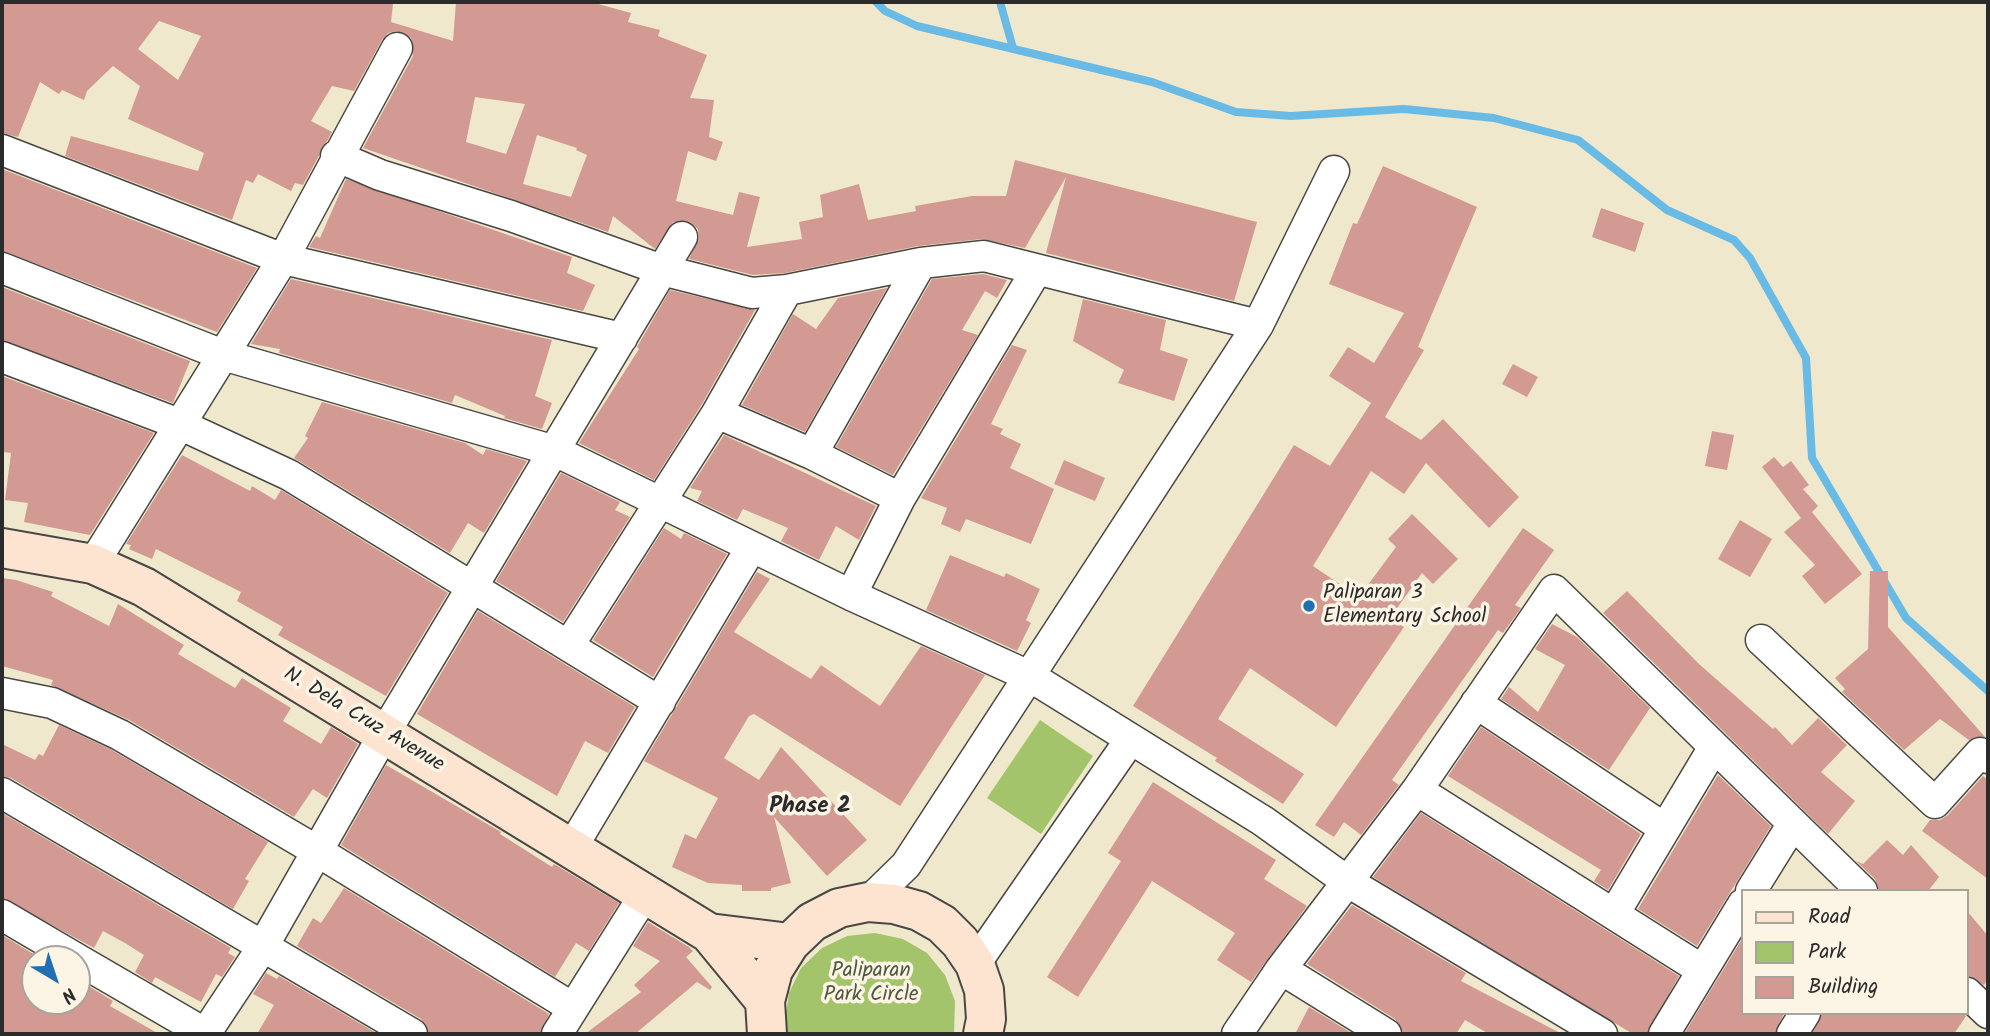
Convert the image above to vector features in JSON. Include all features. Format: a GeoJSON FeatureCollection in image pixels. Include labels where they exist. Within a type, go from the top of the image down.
{"type":"FeatureCollection","features":[{"type":"Feature","properties":{"kind":"street"},"geometry":{"type":"LineString","coordinates":[[93,564],[283,259],[397,48]]}},
{"type":"Feature","properties":{"kind":"street"},"geometry":{"type":"LineString","coordinates":[[2,150],[283,259],[622,338]]}},
{"type":"Feature","properties":{"kind":"street"},"geometry":{"type":"LineString","coordinates":[[337,156],[391,179],[511,216],[662,270],[752,293],[787,290],[920,263],[984,256],[1258,325]]}},
{"type":"Feature","properties":{"kind":"street"},"geometry":{"type":"LineString","coordinates":[[868,902],[906,865],[1258,325],[1334,170]]}},
{"type":"Feature","properties":{"kind":"street"},"geometry":{"type":"LineString","coordinates":[[91,967],[206,1034],[262,948],[384,734],[682,237]]}},
{"type":"Feature","properties":{"kind":"street"},"geometry":{"type":"LineString","coordinates":[[812,454],[920,263]]}},
{"type":"Feature","properties":{"kind":"street"},"geometry":{"type":"LineString","coordinates":[[2,268],[223,355],[555,452],[751,548],[1031,677],[1263,821],[1348,882],[1602,1034]]}},
{"type":"Feature","properties":{"kind":"street"},"geometry":{"type":"LineString","coordinates":[[851,595],[900,498],[1036,271]]}},
{"type":"Feature","properties":{"kind":"street"},"geometry":{"type":"LineString","coordinates":[[569,645],[717,413],[787,290]]}},
{"type":"Feature","properties":{"kind":"street"},"geometry":{"type":"LineString","coordinates":[[2,357],[179,424],[289,475],[660,702]]}},
{"type":"Feature","properties":{"kind":"street"},"geometry":{"type":"LineString","coordinates":[[2,371],[35,369]]}},
{"type":"Feature","properties":{"kind":"street"},"geometry":{"type":"LineString","coordinates":[[717,413],[812,454],[900,498]]}},
{"type":"Feature","properties":{"kind":"street","name":"N. Dela Cruz Avenue"},"geometry":{"type":"LineString","coordinates":[[2,548],[93,564],[144,587],[709,933],[790,943]]}},
{"type":"Feature","properties":{"kind":"street"},"geometry":{"type":"LineString","coordinates":[[571,849],[751,548]]}},
{"type":"Feature","properties":{"kind":"street"},"geometry":{"type":"LineString","coordinates":[[1237,1034],[1281,969],[1417,790],[1554,590],[1860,889]]}},
{"type":"Feature","properties":{"kind":"street"},"geometry":{"type":"LineString","coordinates":[[1761,640],[1935,803],[1980,753],[1988,758]]}},
{"type":"Feature","properties":{"kind":"street"},"geometry":{"type":"LineString","coordinates":[[2,693],[52,703],[120,735],[317,851],[573,1008]]}},
{"type":"Feature","properties":{"kind":"street"},"geometry":{"type":"LineString","coordinates":[[1476,703],[1664,828]]}},
{"type":"Feature","properties":{"kind":"street"},"geometry":{"type":"LineString","coordinates":[[975,964],[1130,740]]}},
{"type":"Feature","properties":{"kind":"street"},"geometry":{"type":"LineString","coordinates":[[1614,914],[1714,747]]}},
{"type":"Feature","properties":{"kind":"street"},"geometry":{"type":"LineString","coordinates":[[1417,790],[1702,970]]}},
{"type":"Feature","properties":{"kind":"street"},"geometry":{"type":"LineString","coordinates":[[2,793],[412,1034]]}},
{"type":"Feature","properties":{"kind":"street"},"geometry":{"type":"LineString","coordinates":[[1752,889],[1792,825]]}},
{"type":"Feature","properties":{"kind":"street"},"geometry":{"type":"LineString","coordinates":[[557,1034],[645,894]]}},
{"type":"Feature","properties":{"kind":"street"},"geometry":{"type":"LineString","coordinates":[[766,1017],[773,970],[790,943],[812,922],[839,908],[868,902],[894,904],[930,918],[960,942],[975,964],[984,990],[986,1018],[983,1034]]}},
{"type":"Feature","properties":{"kind":"street"},"geometry":{"type":"LineString","coordinates":[[1664,1034],[1742,906]]}},
{"type":"Feature","properties":{"kind":"street"},"geometry":{"type":"LineString","coordinates":[[2,915],[53,945]]}},
{"type":"Feature","properties":{"kind":"street","name":"N. Dela Cruz Avenue"},"geometry":{"type":"LineString","coordinates":[[709,933],[766,1017]]}},
{"type":"Feature","properties":{"kind":"street"},"geometry":{"type":"LineString","coordinates":[[1281,969],[1386,1034]]}},
{"type":"Feature","properties":{"kind":"street"},"geometry":{"type":"LineString","coordinates":[[1969,995],[1988,1013]]}},
{"type":"Feature","properties":{"kind":"green space"},"geometry":{"type":"Polygon","coordinates":[[[1040,720],[1093,756],[1041,834],[987,798],[1040,720]]]}},
{"type":"Feature","properties":{"kind":"green space","name":"Paliparan Park Circle"},"geometry":{"type":"Polygon","coordinates":[[[875,933],[903,939],[927,953],[945,975],[955,1001],[954,1034],[788,1034],[785,1021],[789,993],[801,968],[822,948],[847,936],[875,933]]]}},
{"type":"Feature","properties":{"kind":"building"},"geometry":{"type":"Polygon","coordinates":[[[2,2],[375,2],[393,4],[391,22],[453,41],[456,2],[591,2],[631,13],[628,22],[660,30],[658,36],[707,55],[690,98],[714,100],[709,137],[723,142],[716,161],[688,151],[676,201],[733,215],[739,192],[760,197],[747,247],[802,239],[799,222],[823,217],[820,195],[859,184],[868,220],[916,211],[915,206],[972,196],[1006,196],[1015,160],[1257,222],[1234,301],[1046,253],[1066,177],[1025,248],[982,239],[918,246],[785,273],[753,275],[689,259],[699,238],[698,229],[690,222],[673,222],[655,249],[613,216],[608,232],[363,148],[413,56],[411,38],[397,31],[388,33],[382,40],[354,91],[332,86],[311,121],[332,132],[303,185],[295,183],[291,191],[258,174],[253,183],[246,180],[232,220],[65,156],[71,136],[198,171],[204,153],[128,119],[140,86],[113,66],[87,91],[84,100],[62,90],[59,94],[40,82],[18,137],[2,133],[2,2]],[[159,21],[138,49],[178,80],[201,36],[159,21]],[[475,97],[466,142],[506,154],[525,104],[475,97]],[[537,135],[523,184],[571,197],[587,155],[576,150],[577,148],[537,135]]]}},
{"type":"Feature","properties":{"kind":"building"},"geometry":{"type":"Polygon","coordinates":[[[1383,166],[1477,207],[1418,347],[1424,350],[1385,417],[1421,440],[1443,419],[1519,497],[1489,528],[1426,463],[1404,494],[1371,471],[1313,566],[1359,597],[1396,547],[1388,539],[1412,514],[1458,559],[1433,584],[1422,573],[1390,618],[1404,627],[1336,727],[1250,668],[1218,719],[1304,774],[1283,804],[1215,761],[1217,758],[1133,706],[1294,445],[1330,466],[1371,403],[1329,376],[1348,347],[1374,363],[1404,313],[1329,284],[1353,223],[1357,224],[1383,166]]]}},
{"type":"Feature","properties":{"kind":"building"},"geometry":{"type":"Polygon","coordinates":[[[2,169],[257,268],[217,332],[2,251],[2,169]]]}},
{"type":"Feature","properties":{"kind":"building"},"geometry":{"type":"Polygon","coordinates":[[[346,179],[572,257],[567,273],[595,285],[583,311],[309,247],[316,236],[320,238],[346,179]]]}},
{"type":"Feature","properties":{"kind":"building"},"geometry":{"type":"Polygon","coordinates":[[[1601,208],[1644,223],[1635,252],[1592,237],[1601,208]]]}},
{"type":"Feature","properties":{"kind":"building"},"geometry":{"type":"Polygon","coordinates":[[[983,274],[1007,280],[997,298],[985,291],[962,330],[978,335],[893,475],[836,447],[932,279],[983,274]]]}},
{"type":"Feature","properties":{"kind":"building"},"geometry":{"type":"Polygon","coordinates":[[[291,279],[552,340],[535,396],[552,403],[542,429],[504,418],[505,416],[455,395],[452,403],[279,353],[280,349],[251,344],[291,279]]]}},
{"type":"Feature","properties":{"kind":"building"},"geometry":{"type":"Polygon","coordinates":[[[2,287],[190,361],[173,403],[2,340],[2,287]]]}},
{"type":"Feature","properties":{"kind":"building"},"geometry":{"type":"Polygon","coordinates":[[[887,288],[805,432],[742,405],[793,314],[816,329],[838,298],[887,288]]]}},
{"type":"Feature","properties":{"kind":"building"},"geometry":{"type":"Polygon","coordinates":[[[670,290],[755,310],[702,404],[654,480],[579,443],[639,349],[637,347],[670,290]]]}},
{"type":"Feature","properties":{"kind":"building"},"geometry":{"type":"Polygon","coordinates":[[[1083,299],[1166,320],[1160,350],[1188,359],[1174,401],[1118,383],[1124,370],[1073,341],[1083,299]]]}},
{"type":"Feature","properties":{"kind":"building"},"geometry":{"type":"Polygon","coordinates":[[[1012,345],[1027,350],[991,424],[1003,429],[1000,434],[1021,444],[1010,468],[1054,489],[1031,544],[966,519],[960,532],[941,524],[947,508],[921,498],[1012,345]]]}},
{"type":"Feature","properties":{"kind":"building"},"geometry":{"type":"Polygon","coordinates":[[[1513,364],[1538,377],[1527,397],[1502,384],[1513,364]]]}},
{"type":"Feature","properties":{"kind":"building"},"geometry":{"type":"Polygon","coordinates":[[[2,376],[154,433],[90,535],[24,522],[28,503],[5,500],[11,453],[2,452],[2,376]]]}},
{"type":"Feature","properties":{"kind":"building"},"geometry":{"type":"Polygon","coordinates":[[[322,402],[465,443],[483,455],[486,449],[527,461],[484,533],[468,523],[450,553],[294,458],[308,438],[305,436],[322,402]]]}},
{"type":"Feature","properties":{"kind":"building"},"geometry":{"type":"Polygon","coordinates":[[[1712,431],[1734,435],[1727,470],[1705,466],[1712,431]]]}},
{"type":"Feature","properties":{"kind":"building"},"geometry":{"type":"Polygon","coordinates":[[[724,435],[876,506],[859,540],[836,526],[819,560],[781,541],[788,528],[743,509],[737,520],[697,501],[702,491],[690,488],[724,435]]]}},
{"type":"Feature","properties":{"kind":"building"},"geometry":{"type":"Polygon","coordinates":[[[182,455],[250,491],[252,486],[275,500],[281,490],[448,593],[386,696],[278,635],[283,627],[237,601],[241,592],[156,549],[152,559],[129,549],[131,545],[126,544],[182,455]]]}},
{"type":"Feature","properties":{"kind":"building"},"geometry":{"type":"Polygon","coordinates":[[[1774,457],[1783,467],[1791,461],[1809,485],[1803,489],[1818,506],[1812,512],[1862,574],[1825,604],[1802,576],[1815,565],[1784,532],[1801,518],[1762,467],[1774,457]]]}},
{"type":"Feature","properties":{"kind":"building"},"geometry":{"type":"Polygon","coordinates":[[[1064,460],[1105,478],[1095,501],[1054,484],[1064,460]]]}},
{"type":"Feature","properties":{"kind":"building"},"geometry":{"type":"Polygon","coordinates":[[[561,473],[620,502],[615,510],[630,517],[563,622],[496,581],[561,473]]]}},
{"type":"Feature","properties":{"kind":"building"},"geometry":{"type":"Polygon","coordinates":[[[1740,520],[1772,539],[1750,577],[1718,559],[1740,520]]]}},
{"type":"Feature","properties":{"kind":"building"},"geometry":{"type":"Polygon","coordinates":[[[664,528],[681,539],[684,533],[727,554],[653,677],[593,640],[664,528]]]}},
{"type":"Feature","properties":{"kind":"building"},"geometry":{"type":"Polygon","coordinates":[[[1523,528],[1554,550],[1515,605],[1521,608],[1503,633],[1498,630],[1392,780],[1399,785],[1361,835],[1344,822],[1334,837],[1315,825],[1523,528]]]}},
{"type":"Feature","properties":{"kind":"building"},"geometry":{"type":"Polygon","coordinates":[[[950,555],[1004,577],[1006,573],[1040,589],[1026,620],[1031,623],[1017,651],[926,610],[950,555]]]}},
{"type":"Feature","properties":{"kind":"building"},"geometry":{"type":"Polygon","coordinates":[[[1870,571],[1888,571],[1888,627],[1985,737],[1969,740],[1940,719],[1904,750],[1842,692],[1845,689],[1835,678],[1868,649],[1870,571]]]}},
{"type":"Feature","properties":{"kind":"building"},"geometry":{"type":"Polygon","coordinates":[[[757,572],[770,579],[734,632],[811,679],[821,665],[880,706],[921,646],[985,675],[900,806],[754,714],[749,716],[724,758],[759,780],[781,747],[867,840],[827,876],[774,817],[791,883],[771,888],[771,891],[742,891],[742,885],[708,883],[672,867],[685,834],[696,839],[718,798],[644,761],[757,572]]]}},
{"type":"Feature","properties":{"kind":"building"},"geometry":{"type":"Polygon","coordinates":[[[2,578],[53,592],[51,596],[109,626],[118,604],[184,645],[178,654],[235,688],[242,678],[291,708],[283,721],[321,744],[331,727],[358,744],[327,798],[313,789],[294,817],[129,720],[51,685],[53,680],[2,666],[2,578]]]}},
{"type":"Feature","properties":{"kind":"building"},"geometry":{"type":"Polygon","coordinates":[[[1627,591],[1699,664],[1773,729],[1775,727],[1792,745],[1818,718],[1847,745],[1821,772],[1855,801],[1828,834],[1603,613],[1627,591]]]}},
{"type":"Feature","properties":{"kind":"building"},"geometry":{"type":"Polygon","coordinates":[[[478,611],[635,707],[608,753],[585,741],[557,796],[417,714],[478,611]]]}},
{"type":"Feature","properties":{"kind":"building"},"geometry":{"type":"Polygon","coordinates":[[[1552,624],[1577,637],[1650,708],[1609,770],[1501,699],[1509,687],[1538,712],[1565,665],[1535,649],[1552,624]]]}},
{"type":"Feature","properties":{"kind":"building"},"geometry":{"type":"Polygon","coordinates":[[[59,725],[112,750],[268,842],[245,879],[249,881],[233,909],[11,778],[2,776],[2,744],[35,760],[39,754],[43,756],[59,725]]]}},
{"type":"Feature","properties":{"kind":"building"},"geometry":{"type":"Polygon","coordinates":[[[1481,727],[1641,834],[1608,890],[1594,881],[1601,870],[1448,776],[1481,727]]]}},
{"type":"Feature","properties":{"kind":"building"},"geometry":{"type":"Polygon","coordinates":[[[386,765],[501,832],[500,834],[552,867],[554,864],[619,903],[589,951],[576,943],[555,977],[341,845],[386,765]]]}},
{"type":"Feature","properties":{"kind":"building"},"geometry":{"type":"Polygon","coordinates":[[[1718,775],[1771,826],[1697,946],[1638,909],[1718,775]]]}},
{"type":"Feature","properties":{"kind":"building"},"geometry":{"type":"Polygon","coordinates":[[[1983,776],[1988,780],[1988,879],[1922,831],[1930,820],[1940,820],[1948,815],[1983,776]]]}},
{"type":"Feature","properties":{"kind":"building"},"geometry":{"type":"Polygon","coordinates":[[[1153,782],[1276,860],[1264,879],[1307,906],[1251,982],[1217,960],[1235,933],[1152,881],[1078,997],[1047,977],[1121,861],[1108,853],[1153,782]]]}},
{"type":"Feature","properties":{"kind":"building"},"geometry":{"type":"Polygon","coordinates":[[[2,813],[231,948],[228,953],[235,957],[222,977],[216,974],[201,1002],[155,977],[152,983],[135,972],[144,955],[103,931],[94,948],[2,898],[2,813]]]}},
{"type":"Feature","properties":{"kind":"building"},"geometry":{"type":"Polygon","coordinates":[[[1421,813],[1679,976],[1647,1034],[1633,1034],[1373,877],[1421,813]]]}},
{"type":"Feature","properties":{"kind":"building"},"geometry":{"type":"Polygon","coordinates":[[[1887,840],[1903,855],[1911,845],[1939,877],[1930,889],[1878,889],[1875,879],[1856,861],[1863,864],[1887,840]]]}},
{"type":"Feature","properties":{"kind":"building"},"geometry":{"type":"Polygon","coordinates":[[[344,888],[549,1014],[540,1034],[429,1034],[421,1019],[297,946],[313,918],[321,923],[344,888]]]}},
{"type":"Feature","properties":{"kind":"building"},"geometry":{"type":"Polygon","coordinates":[[[1352,905],[1466,973],[1461,981],[1562,1034],[1489,1034],[1465,1020],[1456,1034],[1404,1034],[1395,1019],[1307,964],[1352,905]]]}},
{"type":"Feature","properties":{"kind":"building"},"geometry":{"type":"Polygon","coordinates":[[[1969,913],[1988,936],[1988,979],[1984,985],[1969,977],[1969,913]]]}},
{"type":"Feature","properties":{"kind":"building"},"geometry":{"type":"Polygon","coordinates":[[[648,922],[693,951],[686,957],[712,987],[710,990],[697,982],[635,1034],[585,1034],[641,992],[634,985],[660,961],[633,946],[648,922]]]}},
{"type":"Feature","properties":{"kind":"building"},"geometry":{"type":"Polygon","coordinates":[[[2,935],[21,947],[21,1015],[91,1015],[91,988],[113,1001],[110,1006],[159,1034],[2,1034],[2,935]]]}},
{"type":"Feature","properties":{"kind":"building"},"geometry":{"type":"Polygon","coordinates":[[[1742,939],[1742,1015],[1783,1015],[1775,1034],[1684,1034],[1742,939]]]}},
{"type":"Feature","properties":{"kind":"building"},"geometry":{"type":"Polygon","coordinates":[[[266,973],[277,979],[279,976],[378,1034],[257,1034],[274,1005],[253,994],[266,973]]]}},
{"type":"Feature","properties":{"kind":"building"},"geometry":{"type":"Polygon","coordinates":[[[1309,1007],[1353,1034],[1295,1034],[1309,1007]]]}},
{"type":"Feature","properties":{"kind":"building"},"geometry":{"type":"Polygon","coordinates":[[[1821,1015],[1966,1016],[1954,1034],[1812,1034],[1821,1015]]]}},
{"type":"Feature","properties":{"kind":"waterway"},"geometry":{"type":"LineString","coordinates":[[876,2],[885,11],[917,26],[1152,82],[1236,112],[1291,116],[1404,109],[1494,118],[1578,140],[1667,210],[1734,240],[1750,258],[1806,358],[1812,458],[1906,618],[1988,691]]}},
{"type":"Feature","properties":{"kind":"waterway"},"geometry":{"type":"LineString","coordinates":[[1000,2],[1013,48]]}},
{"type":"Feature","properties":{"kind":"place","name":"Paliparan 3 Elementary School"},"geometry":{"type":"Point","coordinates":[1309,606]}},
{"type":"Feature","properties":{"kind":"district","name":"Phase 2"},"geometry":{"type":"Point","coordinates":[810,808]}}]}
